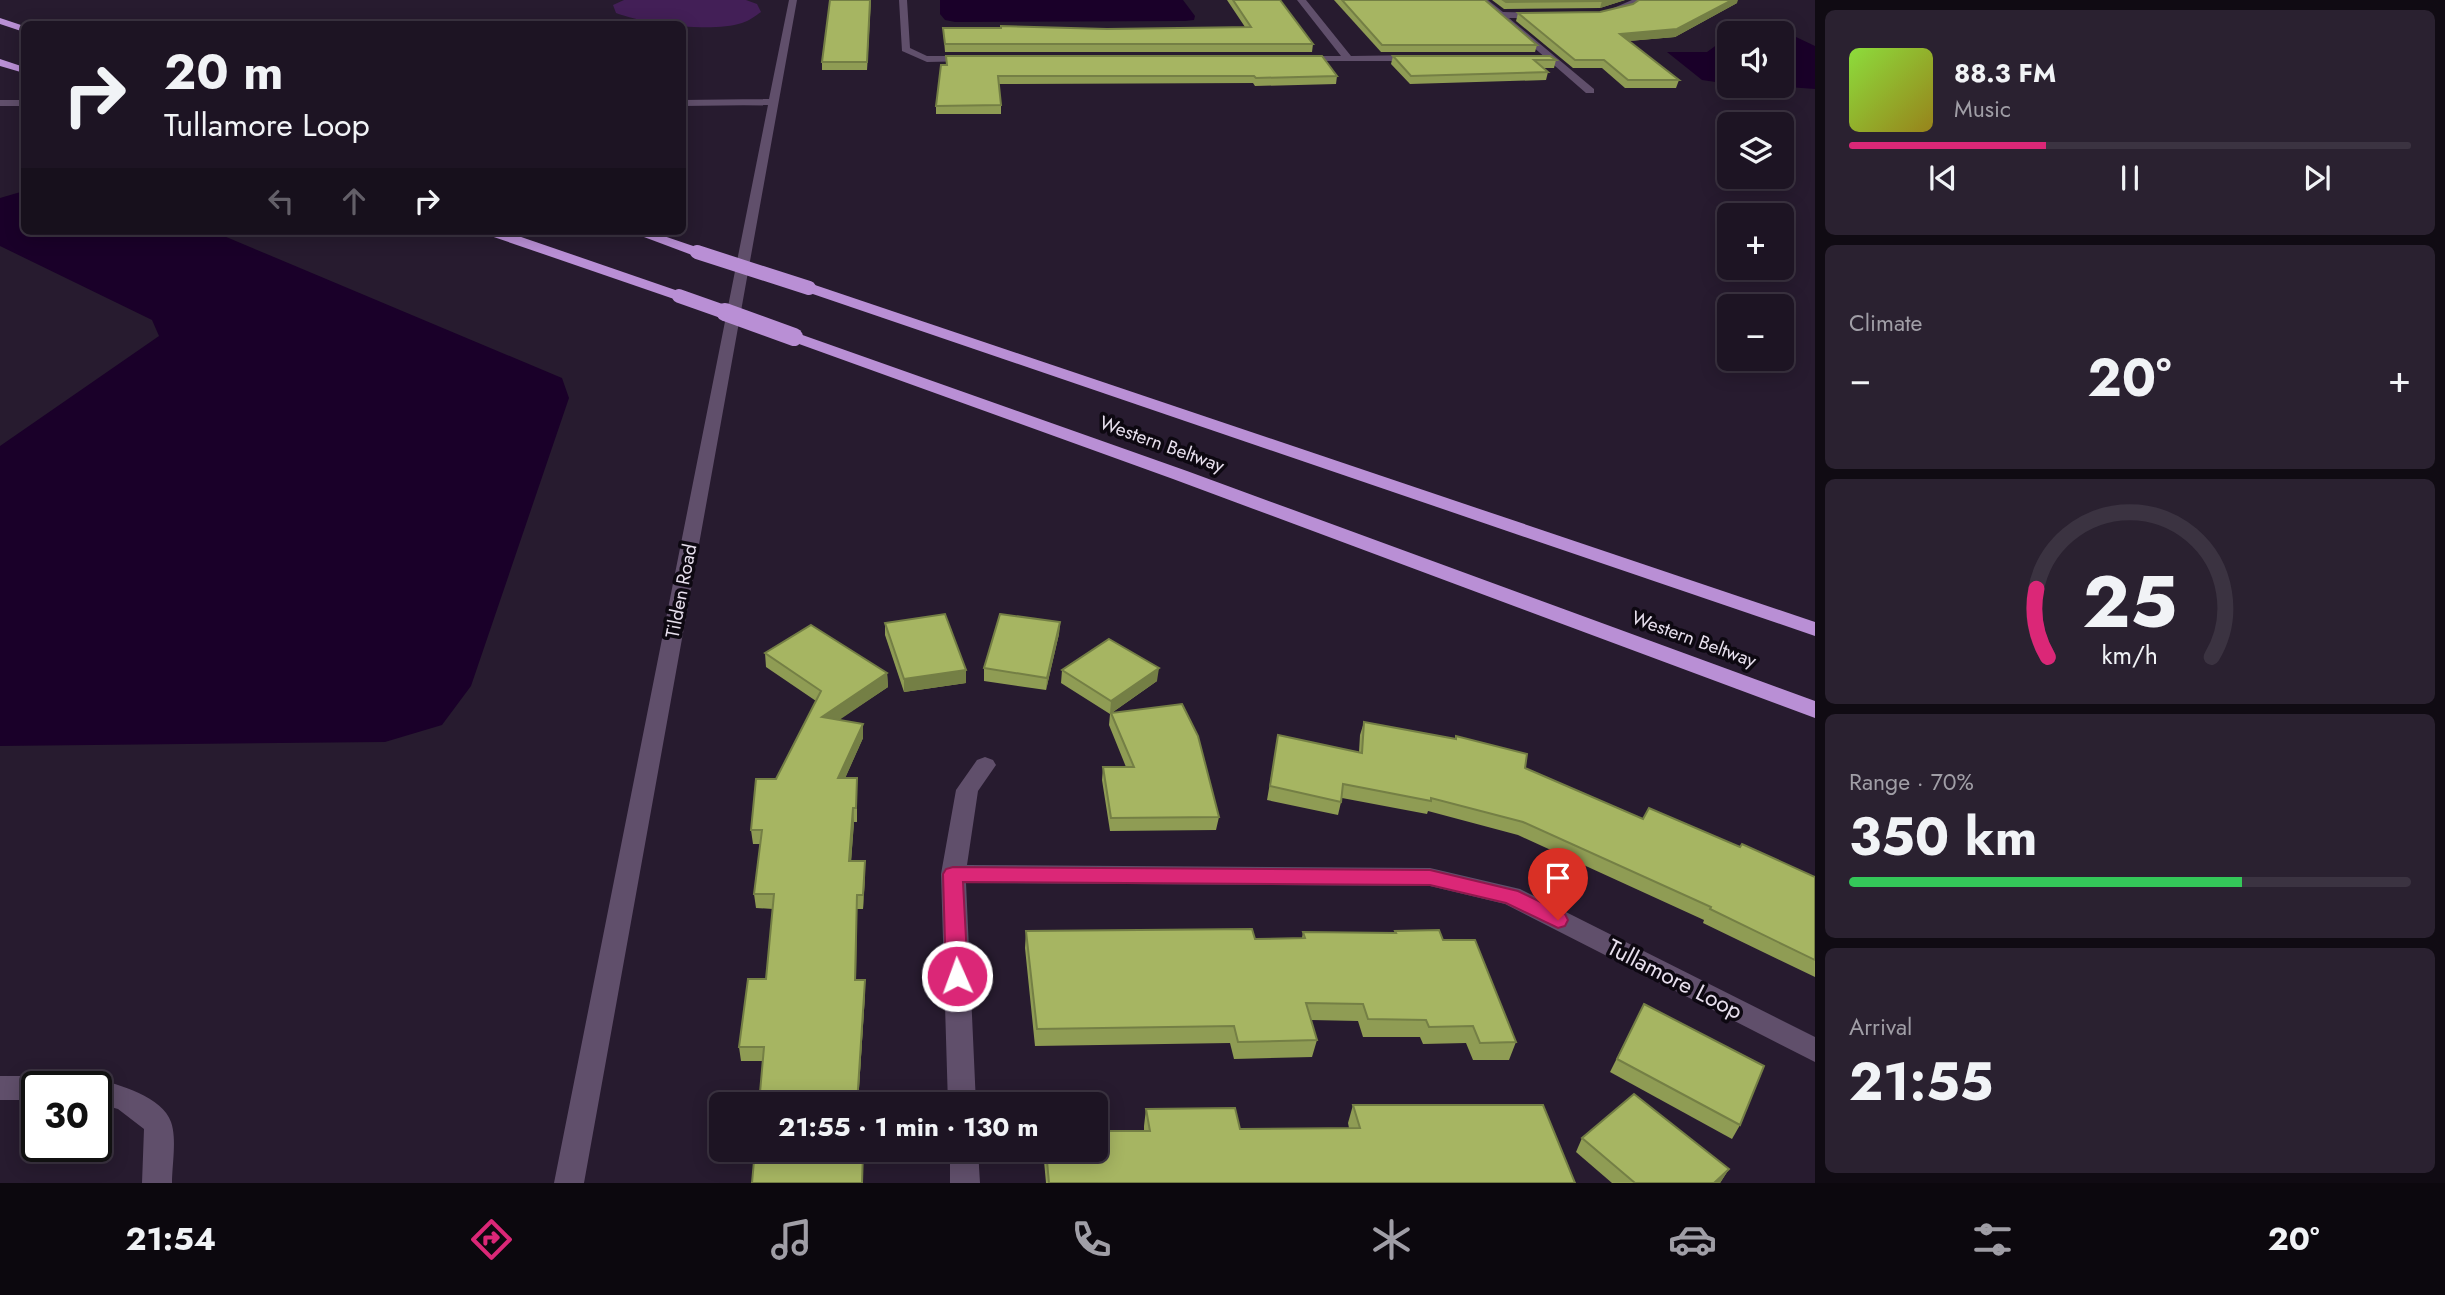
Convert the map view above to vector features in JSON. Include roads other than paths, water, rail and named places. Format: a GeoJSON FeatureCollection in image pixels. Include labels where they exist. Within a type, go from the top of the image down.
{"type":"FeatureCollection","features":[{"type":"Feature","properties":{"kind":"highway"},"geometry":{"type":"LineString","coordinates":[[0,21],[21,28]]}},
{"type":"Feature","properties":{"kind":"highway"},"geometry":{"type":"LineString","coordinates":[[0,62],[21,69]]}},
{"type":"Feature","properties":{"kind":"highway","name":"Western Beltway"},"geometry":{"type":"LineString","coordinates":[[502,235],[1180,475],[1815,710]]}},
{"type":"Feature","properties":{"kind":"highway","name":"Western Beltway"},"geometry":{"type":"LineString","coordinates":[[647,235],[1815,629]]}},
{"type":"Feature","properties":{"kind":"street","name":"Tilden Road"},"geometry":{"type":"LineString","coordinates":[[569,1183],[793,0]]}},
{"type":"Feature","properties":{"kind":"street"},"geometry":{"type":"LineString","coordinates":[[903,0],[905,49],[910,54],[939,59],[980,59]]}},
{"type":"Feature","properties":{"kind":"street"},"geometry":{"type":"LineString","coordinates":[[1301,0],[1349,58]]}},
{"type":"Feature","properties":{"kind":"street"},"geometry":{"type":"LineString","coordinates":[[1483,0],[1590,91]]}},
{"type":"Feature","properties":{"kind":"street"},"geometry":{"type":"LineString","coordinates":[[1600,15],[1640,0]]}},
{"type":"Feature","properties":{"kind":"street"},"geometry":{"type":"LineString","coordinates":[[1501,15],[1555,15]]}},
{"type":"Feature","properties":{"kind":"street"},"geometry":{"type":"LineString","coordinates":[[1280,59],[1430,58]]}},
{"type":"Feature","properties":{"kind":"street"},"geometry":{"type":"LineString","coordinates":[[1537,58],[1551,58]]}},
{"type":"Feature","properties":{"kind":"street"},"geometry":{"type":"LineString","coordinates":[[0,103],[21,103]]}},
{"type":"Feature","properties":{"kind":"street"},"geometry":{"type":"LineString","coordinates":[[686,103],[773,103]]}},
{"type":"Feature","properties":{"kind":"street"},"geometry":{"type":"LineString","coordinates":[[962,1092],[953,874],[967,790],[985,765]]}},
{"type":"Feature","properties":{"kind":"street","name":"Tullamore Loop"},"geometry":{"type":"LineString","coordinates":[[953,874],[1430,877],[1511,896],[1815,1050]]}},
{"type":"Feature","properties":{"kind":"street"},"geometry":{"type":"LineString","coordinates":[[0,1088],[21,1088]]}},
{"type":"Feature","properties":{"kind":"street"},"geometry":{"type":"LineString","coordinates":[[112,1095],[126,1098],[158,1124],[157,1183]]}},
{"type":"Feature","properties":{"kind":"street"},"geometry":{"type":"LineString","coordinates":[[964,1162],[965,1183]]}}]}
